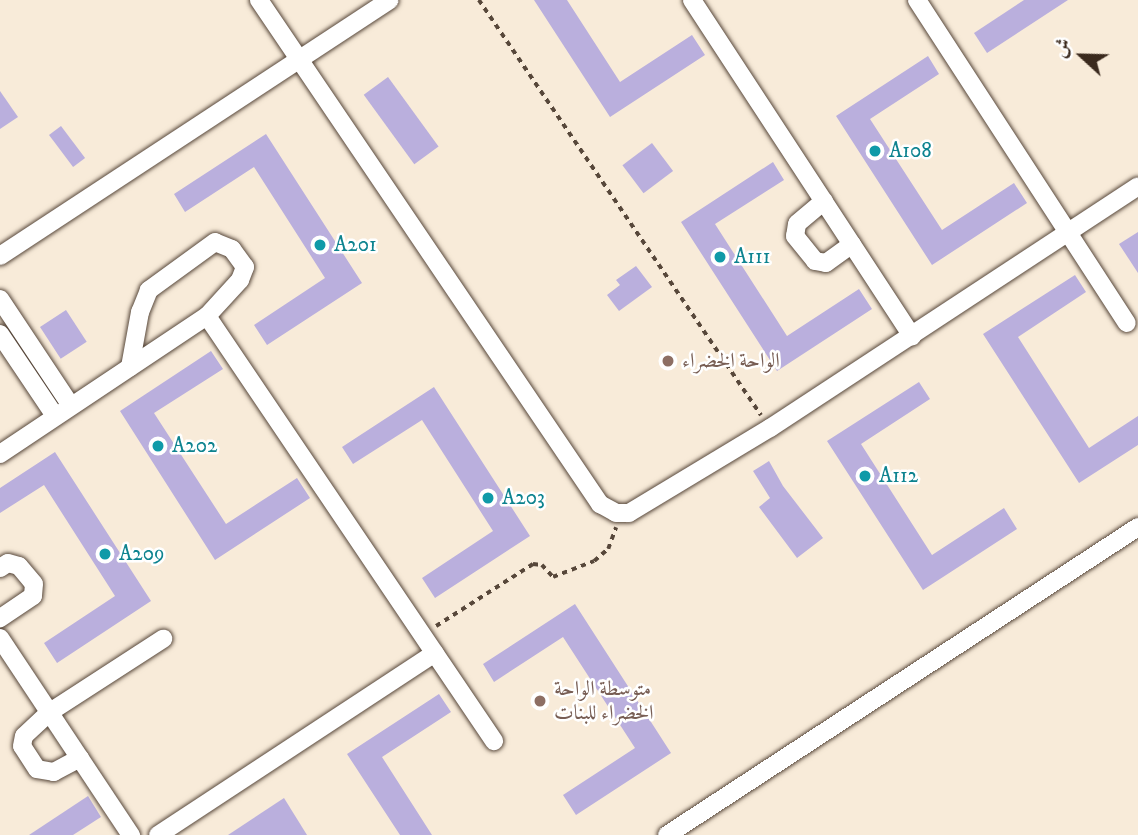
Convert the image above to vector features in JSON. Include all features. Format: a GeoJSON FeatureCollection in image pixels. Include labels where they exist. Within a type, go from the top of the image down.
{"type":"FeatureCollection","features":[{"type":"Feature","properties":{"kind":"street"},"geometry":{"type":"LineString","coordinates":[[260,0],[600,504],[616,513],[629,513],[770,428],[1138,186]]}},
{"type":"Feature","properties":{"kind":"street"},"geometry":{"type":"LineString","coordinates":[[0,256],[389,0]]}},
{"type":"Feature","properties":{"kind":"street"},"geometry":{"type":"LineString","coordinates":[[692,0],[912,336]]}},
{"type":"Feature","properties":{"kind":"street"},"geometry":{"type":"LineString","coordinates":[[917,0],[1127,323]]}},
{"type":"Feature","properties":{"kind":"street"},"geometry":{"type":"LineString","coordinates":[[824,201],[797,224],[795,236],[815,261],[826,263],[852,244]]}},
{"type":"Feature","properties":{"kind":"street"},"geometry":{"type":"LineString","coordinates":[[0,454],[207,316],[240,280],[245,267],[232,249],[215,242],[149,290],[139,312],[130,367]]}},
{"type":"Feature","properties":{"kind":"street"},"geometry":{"type":"LineString","coordinates":[[0,299],[63,411]]}},
{"type":"Feature","properties":{"kind":"street"},"geometry":{"type":"LineString","coordinates":[[207,316],[494,741]]}},
{"type":"Feature","properties":{"kind":"street"},"geometry":{"type":"LineString","coordinates":[[0,334],[63,411]]}},
{"type":"Feature","properties":{"kind":"street"},"geometry":{"type":"LineString","coordinates":[[667,835],[1138,527]]}},
{"type":"Feature","properties":{"kind":"street"},"geometry":{"type":"LineString","coordinates":[[0,568],[8,564],[19,566],[34,584],[33,596],[0,618]]}},
{"type":"Feature","properties":{"kind":"street"},"geometry":{"type":"LineString","coordinates":[[0,638],[131,835]]}},
{"type":"Feature","properties":{"kind":"street"},"geometry":{"type":"LineString","coordinates":[[80,758],[54,772],[37,768],[22,746],[24,736],[50,712],[163,639]]}},
{"type":"Feature","properties":{"kind":"street"},"geometry":{"type":"LineString","coordinates":[[158,835],[435,653]]}},
{"type":"Feature","properties":{"kind":"path"},"geometry":{"type":"LineString","coordinates":[[479,0],[770,428]]}},
{"type":"Feature","properties":{"kind":"path"},"geometry":{"type":"LineString","coordinates":[[423,634],[533,564],[542,565],[553,577],[594,561],[608,549],[615,533],[616,513]]}},
{"type":"Feature","properties":{"kind":"building"},"geometry":{"type":"Polygon","coordinates":[[[534,0],[567,0],[620,82],[692,35],[705,55],[610,117],[534,0]]]}},
{"type":"Feature","properties":{"kind":"building"},"geometry":{"type":"Polygon","coordinates":[[[1024,0],[1068,0],[987,53],[974,33],[1024,0]]]}},
{"type":"Feature","properties":{"kind":"building","name":"A108"},"geometry":{"type":"Polygon","coordinates":[[[928,56],[939,74],[870,119],[942,230],[1014,183],[1027,203],[932,265],[836,116],[928,56]]]}},
{"type":"Feature","properties":{"kind":"building"},"geometry":{"type":"Polygon","coordinates":[[[388,77],[439,147],[414,164],[364,95],[388,77]]]}},
{"type":"Feature","properties":{"kind":"building"},"geometry":{"type":"Polygon","coordinates":[[[0,91],[18,117],[0,129],[0,91]]]}},
{"type":"Feature","properties":{"kind":"building"},"geometry":{"type":"Polygon","coordinates":[[[61,126],[85,158],[73,167],[49,135],[61,126]]]}},
{"type":"Feature","properties":{"kind":"building","name":"A201"},"geometry":{"type":"Polygon","coordinates":[[[266,134],[362,283],[267,345],[254,325],[325,278],[254,167],[185,212],[174,194],[266,134]]]}},
{"type":"Feature","properties":{"kind":"building"},"geometry":{"type":"Polygon","coordinates":[[[652,143],[673,171],[644,193],[622,165],[652,143]]]}},
{"type":"Feature","properties":{"kind":"building","name":"A111"},"geometry":{"type":"Polygon","coordinates":[[[773,162],[784,180],[715,224],[787,336],[859,289],[872,309],[777,371],[681,222],[773,162]]]}},
{"type":"Feature","properties":{"kind":"building"},"geometry":{"type":"Polygon","coordinates":[[[1138,232],[1138,273],[1119,244],[1138,232]]]}},
{"type":"Feature","properties":{"kind":"building"},"geometry":{"type":"Polygon","coordinates":[[[636,266],[652,287],[619,311],[607,295],[620,285],[616,280],[636,266]]]}},
{"type":"Feature","properties":{"kind":"building"},"geometry":{"type":"Polygon","coordinates":[[[1075,275],[1086,292],[1018,337],[1089,448],[1138,416],[1138,445],[1079,483],[983,334],[1075,275]]]}},
{"type":"Feature","properties":{"kind":"building"},"geometry":{"type":"Polygon","coordinates":[[[66,310],[87,342],[61,359],[40,327],[66,310]]]}},
{"type":"Feature","properties":{"kind":"building","name":"A202"},"geometry":{"type":"Polygon","coordinates":[[[211,351],[223,369],[154,413],[226,524],[297,478],[310,498],[215,560],[120,411],[211,351]]]}},
{"type":"Feature","properties":{"kind":"building","name":"A112"},"geometry":{"type":"Polygon","coordinates":[[[919,382],[930,399],[861,444],[932,555],[1004,508],[1017,529],[923,590],[827,441],[919,382]]]}},
{"type":"Feature","properties":{"kind":"building","name":"A203"},"geometry":{"type":"Polygon","coordinates":[[[434,387],[530,536],[435,598],[422,578],[493,531],[422,420],[353,464],[342,447],[434,387]]]}},
{"type":"Feature","properties":{"kind":"building","name":"A209"},"geometry":{"type":"Polygon","coordinates":[[[55,452],[151,601],[57,663],[44,643],[115,596],[44,485],[0,513],[0,488],[55,452]]]}},
{"type":"Feature","properties":{"kind":"building"},"geometry":{"type":"Polygon","coordinates":[[[769,461],[783,486],[823,538],[797,558],[759,507],[770,498],[753,471],[769,461]]]}},
{"type":"Feature","properties":{"kind":"building"},"geometry":{"type":"Polygon","coordinates":[[[575,604],[671,753],[576,815],[563,795],[635,748],[563,637],[494,682],[483,664],[575,604]]]}},
{"type":"Feature","properties":{"kind":"building"},"geometry":{"type":"Polygon","coordinates":[[[439,694],[451,712],[382,757],[432,835],[400,835],[347,754],[439,694]]]}},
{"type":"Feature","properties":{"kind":"building"},"geometry":{"type":"Polygon","coordinates":[[[88,796],[101,817],[73,835],[29,835],[88,796]]]}},
{"type":"Feature","properties":{"kind":"building"},"geometry":{"type":"Polygon","coordinates":[[[284,798],[307,835],[228,835],[284,798]]]}},
{"type":"Feature","properties":{"kind":"place","name":"A108"},"geometry":{"type":"Point","coordinates":[875,151]}},
{"type":"Feature","properties":{"kind":"place","name":"A201"},"geometry":{"type":"Point","coordinates":[320,245]}},
{"type":"Feature","properties":{"kind":"place","name":"A111"},"geometry":{"type":"Point","coordinates":[720,257]}},
{"type":"Feature","properties":{"kind":"place","name":"الواحة الخضراء"},"geometry":{"type":"Point","coordinates":[668,361]}},
{"type":"Feature","properties":{"kind":"place","name":"A202"},"geometry":{"type":"Point","coordinates":[158,446]}},
{"type":"Feature","properties":{"kind":"place","name":"A112"},"geometry":{"type":"Point","coordinates":[865,476]}},
{"type":"Feature","properties":{"kind":"place","name":"A203"},"geometry":{"type":"Point","coordinates":[488,498]}},
{"type":"Feature","properties":{"kind":"place","name":"A209"},"geometry":{"type":"Point","coordinates":[105,554]}},
{"type":"Feature","properties":{"kind":"place","name":"متوسطة الواحة الخضراء للبنات"},"geometry":{"type":"Point","coordinates":[540,701]}}]}
